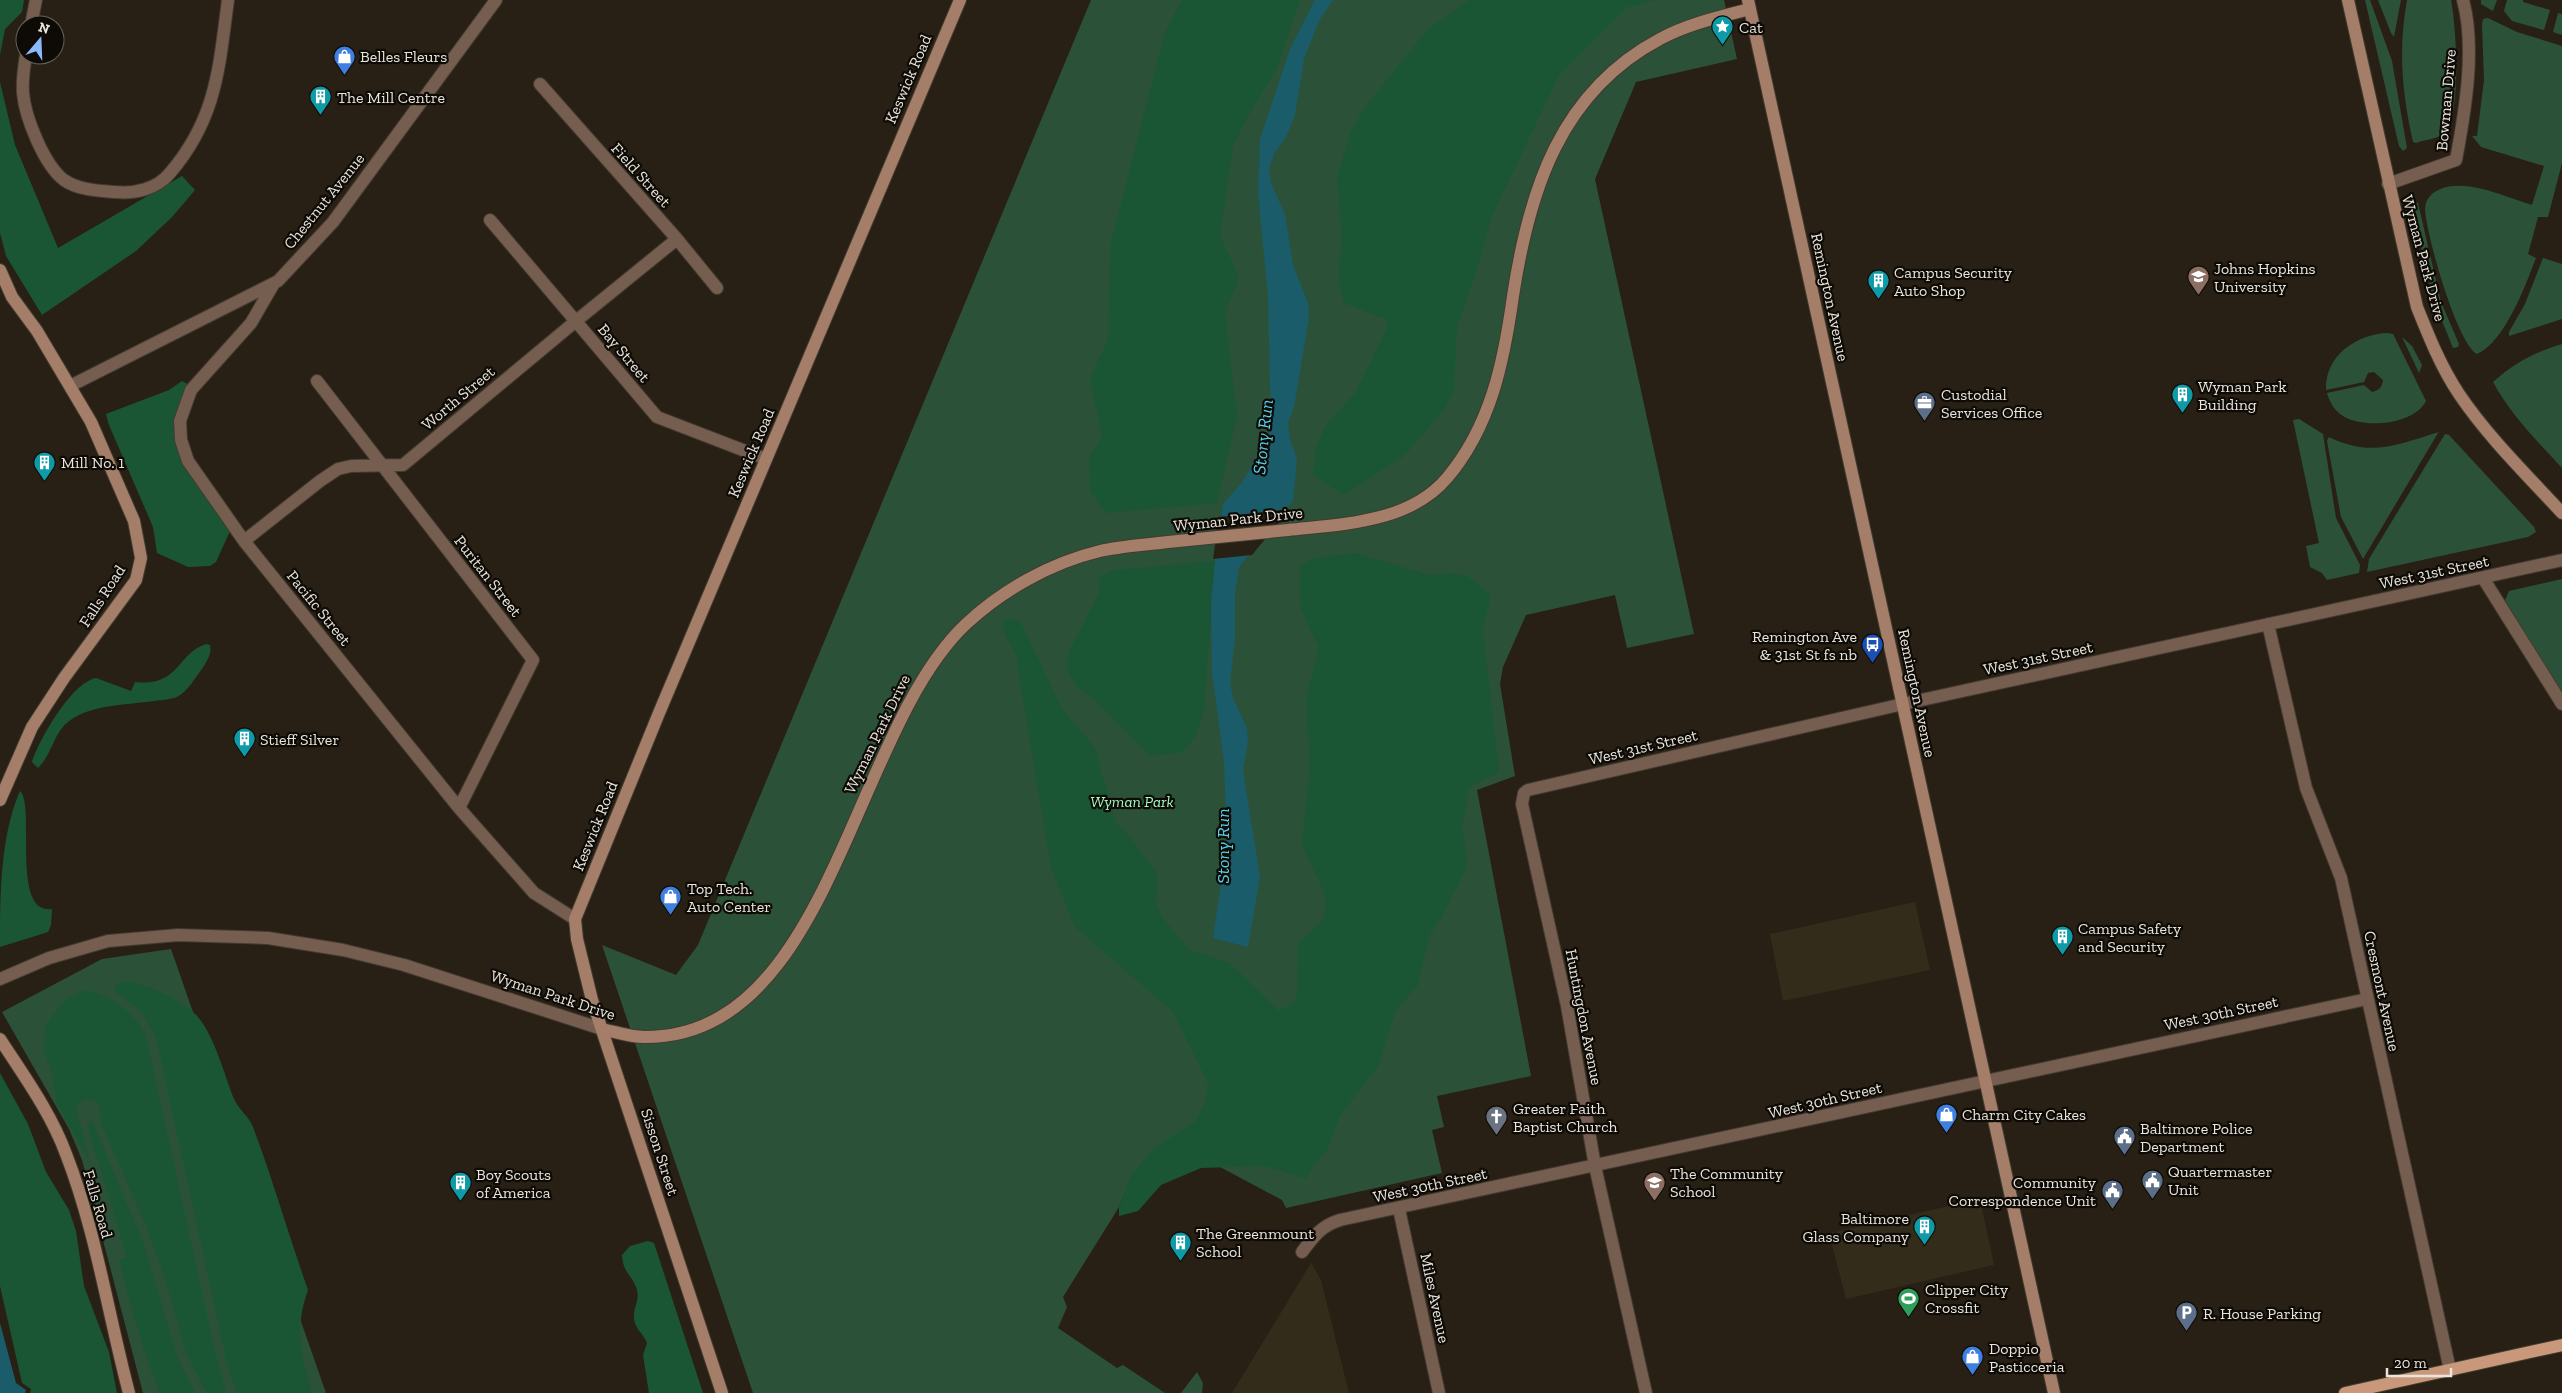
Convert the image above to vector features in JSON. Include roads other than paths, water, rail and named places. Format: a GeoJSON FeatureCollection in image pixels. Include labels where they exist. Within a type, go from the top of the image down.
{"type":"FeatureCollection","features":[{"type":"Feature","properties":{"kind":"main road"},"geometry":{"type":"LineString","coordinates":[[2345,1393],[2562,1345]]}},
{"type":"Feature","properties":{"kind":"street"},"geometry":{"type":"LineString","coordinates":[[34,15],[36,0]]}},
{"type":"Feature","properties":{"kind":"street"},"geometry":{"type":"LineString","coordinates":[[25,65],[23,93],[26,108],[41,147],[50,164],[65,181],[79,187],[111,192],[134,192],[146,189],[158,184],[170,174],[205,118],[214,94],[228,0]]}},
{"type":"Feature","properties":{"kind":"street","name":"Chestnut Avenue"},"geometry":{"type":"LineString","coordinates":[[70,386],[135,351],[273,285],[333,222],[496,0]]}},
{"type":"Feature","properties":{"kind":"street","name":"Keswick Road"},"geometry":{"type":"LineString","coordinates":[[575,919],[766,459],[960,0]]}},
{"type":"Feature","properties":{"kind":"street","name":"Wyman Park Drive"},"geometry":{"type":"LineString","coordinates":[[2348,0],[2417,307],[2443,367],[2459,394],[2486,428],[2562,513]]}},
{"type":"Feature","properties":{"kind":"street","name":"Bowman Drive"},"geometry":{"type":"LineString","coordinates":[[2388,184],[2456,160],[2467,78],[2467,30],[2463,0]]}},
{"type":"Feature","properties":{"kind":"street","name":"Wyman Park Drive"},"geometry":{"type":"LineString","coordinates":[[2,978],[49,958],[108,941],[161,936],[268,938],[343,950],[404,965],[602,1029],[640,1038],[685,1031],[714,1021],[729,1013],[758,989],[795,943],[812,912],[896,725],[927,671],[952,638],[985,608],[1026,580],[1064,562],[1103,550],[1343,524],[1390,514],[1425,498],[1450,475],[1474,441],[1483,422],[1499,372],[1509,329],[1521,250],[1536,189],[1550,155],[1565,127],[1582,104],[1612,71],[1640,50],[1662,37],[1749,4]]}},
{"type":"Feature","properties":{"kind":"street","name":"Remington Avenue"},"geometry":{"type":"LineString","coordinates":[[1749,4],[2054,1393]]}},
{"type":"Feature","properties":{"kind":"street","name":"Field Street"},"geometry":{"type":"LineString","coordinates":[[540,84],[678,239],[717,288]]}},
{"type":"Feature","properties":{"kind":"street","name":"Bay Street"},"geometry":{"type":"LineString","coordinates":[[490,220],[656,417],[766,459]]}},
{"type":"Feature","properties":{"kind":"street","name":"Worth Street"},"geometry":{"type":"LineString","coordinates":[[244,541],[320,480],[338,469],[351,466],[403,465],[678,239]]}},
{"type":"Feature","properties":{"kind":"street","name":"Falls Road"},"geometry":{"type":"LineString","coordinates":[[0,270],[12,297],[37,331],[91,422],[126,504],[140,543],[142,558],[136,580],[64,678],[32,727],[0,800]]}},
{"type":"Feature","properties":{"kind":"street","name":"Pacific Street"},"geometry":{"type":"LineString","coordinates":[[273,285],[251,323],[191,390],[180,421],[181,440],[188,461],[244,541],[459,808],[534,893],[575,919]]}},
{"type":"Feature","properties":{"kind":"street","name":"Puritan Street"},"geometry":{"type":"LineString","coordinates":[[317,381],[533,660],[459,808]]}},
{"type":"Feature","properties":{"kind":"street","name":"West 31st Street"},"geometry":{"type":"LineString","coordinates":[[1524,793],[1533,788],[1903,704],[2562,560]]}},
{"type":"Feature","properties":{"kind":"street"},"geometry":{"type":"LineString","coordinates":[[2483,578],[2562,704]]}},
{"type":"Feature","properties":{"kind":"street","name":"Cresmont Avenue"},"geometry":{"type":"LineString","coordinates":[[2268,624],[2298,760],[2306,788],[2340,878],[2450,1370]]}},
{"type":"Feature","properties":{"kind":"street","name":"Huntingdon Avenue"},"geometry":{"type":"LineString","coordinates":[[1524,793],[1522,804],[1567,1006],[1595,1166],[1646,1393]]}},
{"type":"Feature","properties":{"kind":"street","name":"Sisson Street"},"geometry":{"type":"LineString","coordinates":[[575,919],[585,974],[602,1029],[722,1393]]}},
{"type":"Feature","properties":{"kind":"street","name":"West 30th Street"},"geometry":{"type":"LineString","coordinates":[[1302,1252],[1316,1233],[1326,1225],[1986,1080],[2367,999]]}},
{"type":"Feature","properties":{"kind":"street","name":"Falls Road"},"geometry":{"type":"LineString","coordinates":[[0,1039],[57,1132],[67,1154],[96,1257],[129,1393]]}},
{"type":"Feature","properties":{"kind":"street","name":"Miles Avenue"},"geometry":{"type":"LineString","coordinates":[[1399,1209],[1439,1393]]}},
{"type":"Feature","properties":{"kind":"water"},"geometry":{"type":"Polygon","coordinates":[[[1315,0],[1333,0],[1320,19],[1304,59],[1295,115],[1286,137],[1275,152],[1269,168],[1271,183],[1285,214],[1293,265],[1308,303],[1309,317],[1294,407],[1288,423],[1290,440],[1297,459],[1293,501],[1239,567],[1235,593],[1235,638],[1230,683],[1233,698],[1247,728],[1248,742],[1243,770],[1260,877],[1248,947],[1213,938],[1227,843],[1224,762],[1212,672],[1211,603],[1223,504],[1243,481],[1271,431],[1268,296],[1258,193],[1260,139],[1290,49],[1315,0]]]}},
{"type":"Feature","properties":{"kind":"water"},"geometry":{"type":"Polygon","coordinates":[[[0,1323],[16,1383],[26,1390],[25,1393],[0,1393],[0,1323]]]}},
{"type":"Feature","properties":{"kind":"place","name":"Cat"},"geometry":{"type":"Point","coordinates":[1723,46]}},
{"type":"Feature","properties":{"kind":"place","name":"Belles Fleurs"},"geometry":{"type":"Point","coordinates":[344,75]}},
{"type":"Feature","properties":{"kind":"place","name":"The Mill Centre"},"geometry":{"type":"Point","coordinates":[321,116]}},
{"type":"Feature","properties":{"kind":"place","name":"Johns Hopkins University"},"geometry":{"type":"Point","coordinates":[2198,296]}},
{"type":"Feature","properties":{"kind":"place","name":"Campus Security Auto Shop"},"geometry":{"type":"Point","coordinates":[1878,300]}},
{"type":"Feature","properties":{"kind":"place","name":"Wyman Park Building"},"geometry":{"type":"Point","coordinates":[2182,414]}},
{"type":"Feature","properties":{"kind":"place","name":"Custodial Services Office"},"geometry":{"type":"Point","coordinates":[1925,422]}},
{"type":"Feature","properties":{"kind":"place","name":"Mill No. 1"},"geometry":{"type":"Point","coordinates":[45,481]}},
{"type":"Feature","properties":{"kind":"place","name":"Remington Ave & 31st St fs nb"},"geometry":{"type":"Point","coordinates":[1873,664]}},
{"type":"Feature","properties":{"kind":"place","name":"Stieff Silver"},"geometry":{"type":"Point","coordinates":[244,758]}},
{"type":"Feature","properties":{"kind":"place","name":"Top Tech. Auto Center"},"geometry":{"type":"Point","coordinates":[671,916]}},
{"type":"Feature","properties":{"kind":"place","name":"Campus Safety and Security"},"geometry":{"type":"Point","coordinates":[2062,956]}},
{"type":"Feature","properties":{"kind":"place","name":"Charm City Cakes"},"geometry":{"type":"Point","coordinates":[1946,1133]}},
{"type":"Feature","properties":{"kind":"place","name":"Greater Faith Baptist Church"},"geometry":{"type":"Point","coordinates":[1497,1136]}},
{"type":"Feature","properties":{"kind":"place","name":"Baltimore Police Department"},"geometry":{"type":"Point","coordinates":[2124,1156]}},
{"type":"Feature","properties":{"kind":"place","name":"Quartermaster Unit"},"geometry":{"type":"Point","coordinates":[2152,1199]}},
{"type":"Feature","properties":{"kind":"place","name":"The Community School"},"geometry":{"type":"Point","coordinates":[1654,1201]}},
{"type":"Feature","properties":{"kind":"place","name":"Boy Scouts of America"},"geometry":{"type":"Point","coordinates":[460,1202]}},
{"type":"Feature","properties":{"kind":"place","name":"Community Correspondence Unit"},"geometry":{"type":"Point","coordinates":[2112,1210]}},
{"type":"Feature","properties":{"kind":"place","name":"Baltimore Glass Company"},"geometry":{"type":"Point","coordinates":[1925,1246]}},
{"type":"Feature","properties":{"kind":"place","name":"The Greenmount School"},"geometry":{"type":"Point","coordinates":[1180,1261]}},
{"type":"Feature","properties":{"kind":"place","name":"Clipper City Crossfit"},"geometry":{"type":"Point","coordinates":[1909,1317]}},
{"type":"Feature","properties":{"kind":"place","name":"R. House Parking"},"geometry":{"type":"Point","coordinates":[2187,1332]}},
{"type":"Feature","properties":{"kind":"place","name":"Doppio Pasticceria"},"geometry":{"type":"Point","coordinates":[1973,1376]}},
{"type":"Feature","properties":{"kind":"water label","name":"Stony Run"},"geometry":{"type":"Point","coordinates":[1263,437]}},
{"type":"Feature","properties":{"kind":"water label","name":"Stony Run"},"geometry":{"type":"Point","coordinates":[1223,846]}},
{"type":"Feature","properties":{"kind":"park label","name":"Wyman Park"},"geometry":{"type":"Point","coordinates":[1132,801]}}]}
